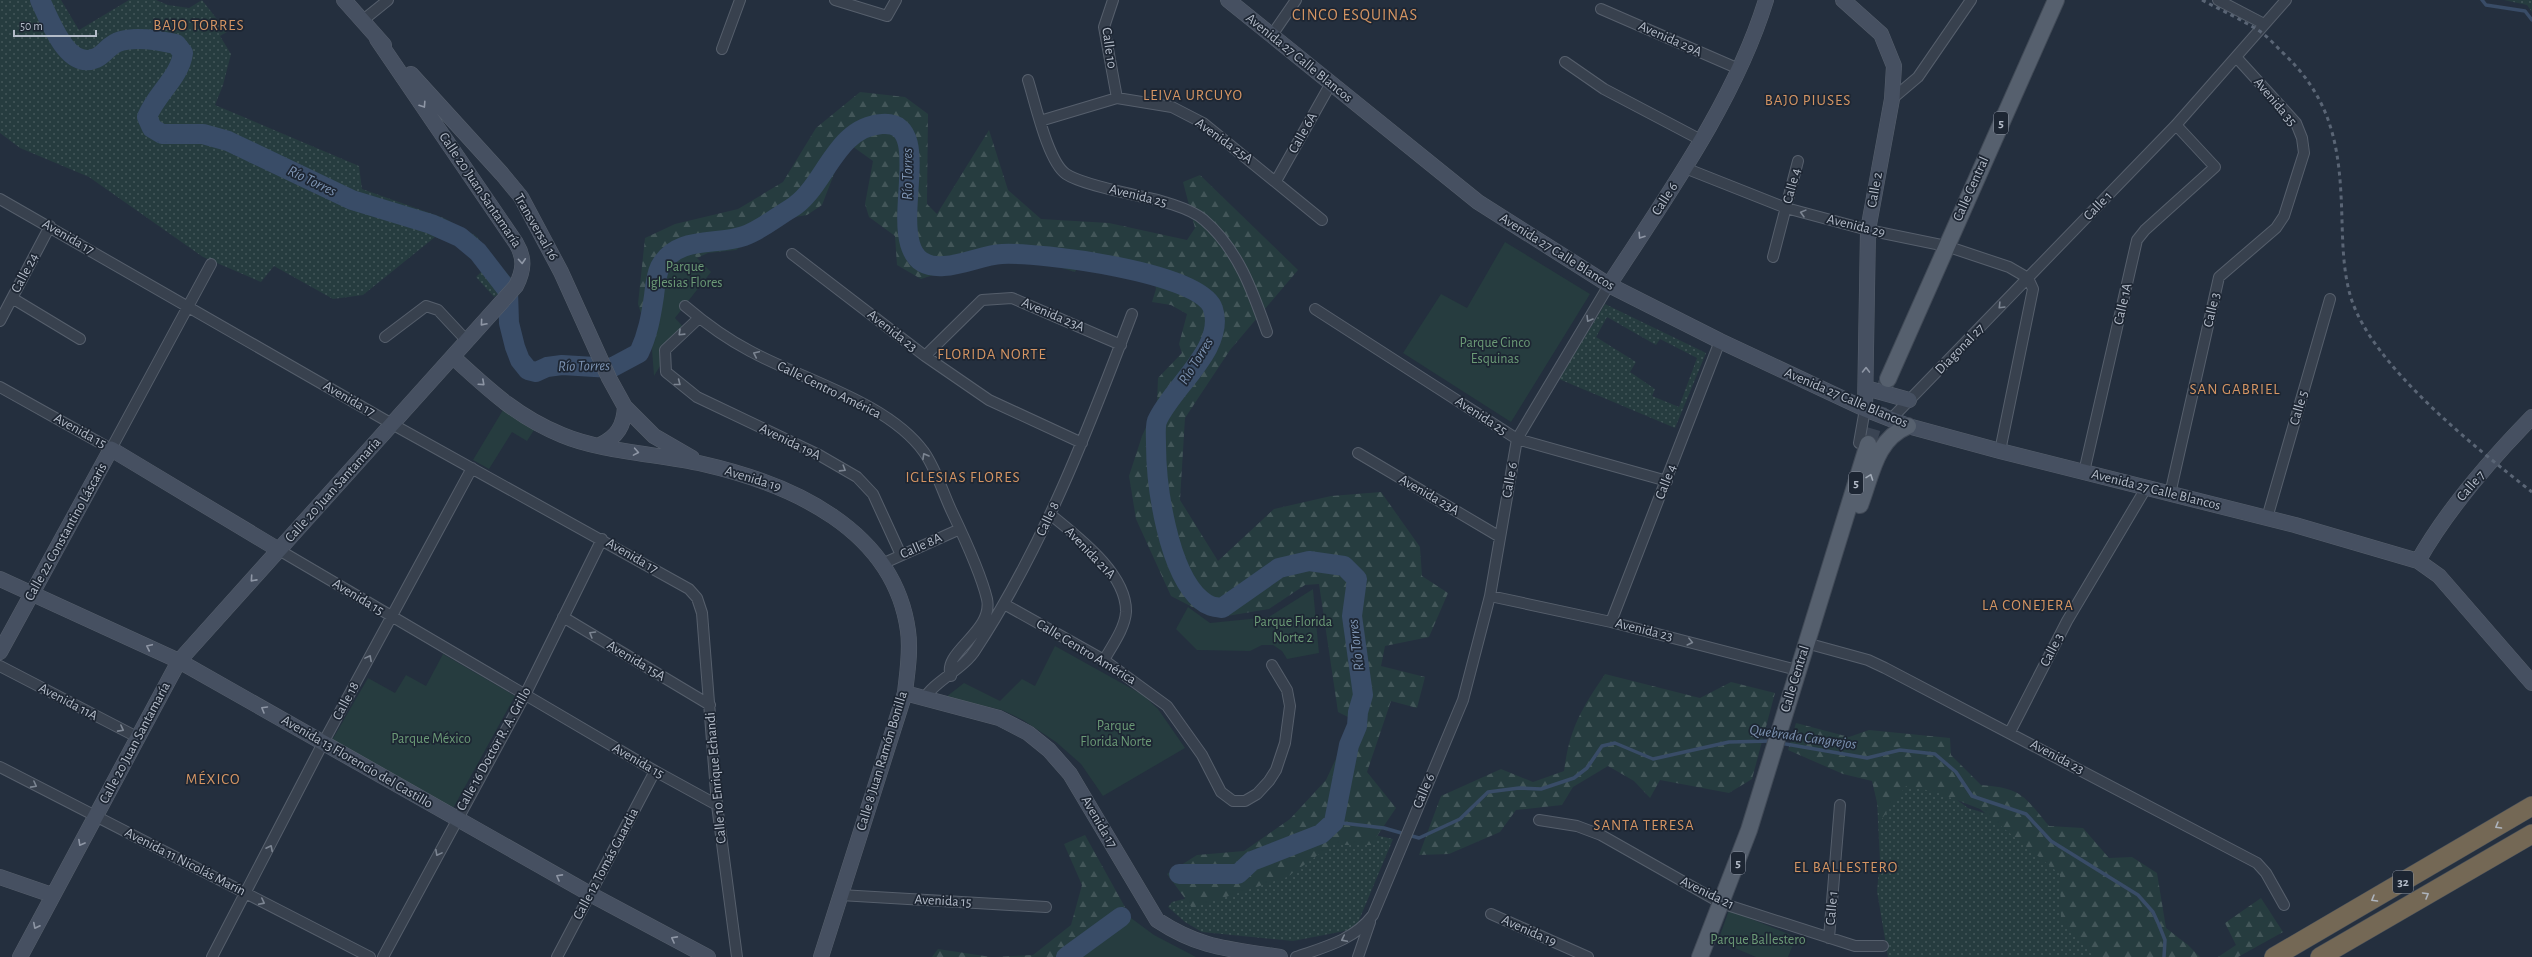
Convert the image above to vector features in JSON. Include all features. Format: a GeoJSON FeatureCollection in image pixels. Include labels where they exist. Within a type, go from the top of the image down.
{"type":"FeatureCollection","features":[{"type":"Feature","properties":{"kind":"highway","name":"32"},"geometry":{"type":"LineString","coordinates":[[2274,957],[2532,806]]}},
{"type":"Feature","properties":{"kind":"highway","name":"32"},"geometry":{"type":"LineString","coordinates":[[2320,957],[2532,834]]}},
{"type":"Feature","properties":{"kind":"main road","name":"Calle Central"},"geometry":{"type":"LineString","coordinates":[[1888,379],[2056,0]]}},
{"type":"Feature","properties":{"kind":"main road"},"geometry":{"type":"LineString","coordinates":[[1815,618],[1856,518],[1882,446],[1893,434],[1908,426]]}},
{"type":"Feature","properties":{"kind":"main road","name":"Calle Central"},"geometry":{"type":"LineString","coordinates":[[1700,957],[1739,860],[1797,670],[1815,618],[1863,443]]}},
{"type":"Feature","properties":{"kind":"street","name":"Transversal 16"},"geometry":{"type":"LineString","coordinates":[[344,0],[362,22],[454,119],[521,197],[562,272],[595,348],[625,407],[654,436],[704,464]]}},
{"type":"Feature","properties":{"kind":"street"},"geometry":{"type":"LineString","coordinates":[[362,22],[388,0]]}},
{"type":"Feature","properties":{"kind":"street"},"geometry":{"type":"LineString","coordinates":[[722,49],[740,0]]}},
{"type":"Feature","properties":{"kind":"street"},"geometry":{"type":"LineString","coordinates":[[835,0],[887,16],[896,0]]}},
{"type":"Feature","properties":{"kind":"street","name":"Calle 10"},"geometry":{"type":"LineString","coordinates":[[1113,0],[1104,27],[1117,98]]}},
{"type":"Feature","properties":{"kind":"street","name":"Avenida 27 Calle Blancos"},"geometry":{"type":"LineString","coordinates":[[1228,0],[1330,84],[1478,202],[1609,286],[1720,341],[1865,409],[1908,426],[2000,451],[2267,518],[2418,561],[2439,576],[2532,683]]}},
{"type":"Feature","properties":{"kind":"street"},"geometry":{"type":"LineString","coordinates":[[1272,35],[1296,0]]}},
{"type":"Feature","properties":{"kind":"street","name":"Calle 6"},"geometry":{"type":"LineString","coordinates":[[1296,957],[1331,945],[1360,931],[1373,914],[1463,700],[1490,596],[1518,439],[1609,286],[1685,168],[1701,140],[1739,69],[1758,25],[1766,0]]}},
{"type":"Feature","properties":{"kind":"street","name":"Calle 2"},"geometry":{"type":"LineString","coordinates":[[1843,0],[1881,34],[1894,66],[1892,99],[1868,230],[1865,409]]}},
{"type":"Feature","properties":{"kind":"street"},"geometry":{"type":"LineString","coordinates":[[1892,99],[1918,77],[1971,0]]}},
{"type":"Feature","properties":{"kind":"street"},"geometry":{"type":"LineString","coordinates":[[2218,0],[2264,24]]}},
{"type":"Feature","properties":{"kind":"street","name":"Calle 1"},"geometry":{"type":"LineString","coordinates":[[2028,278],[2176,125],[2286,0]]}},
{"type":"Feature","properties":{"kind":"street","name":"Avenida 29A"},"geometry":{"type":"LineString","coordinates":[[1601,8],[1739,69]]}},
{"type":"Feature","properties":{"kind":"street","name":"Calle 20 Juan Santamaría"},"geometry":{"type":"LineString","coordinates":[[20,957],[179,661],[516,286],[524,263],[521,251],[377,38]]}},
{"type":"Feature","properties":{"kind":"street","name":"Avenida 35"},"geometry":{"type":"LineString","coordinates":[[2236,57],[2296,123],[2302,138],[2304,153]]}},
{"type":"Feature","properties":{"kind":"street"},"geometry":{"type":"LineString","coordinates":[[1566,62],[1604,89],[1701,140]]}},
{"type":"Feature","properties":{"kind":"street","name":"Avenida 25"},"geometry":{"type":"LineString","coordinates":[[1028,80],[1050,152],[1066,174],[1110,190],[1163,201],[1204,219],[1228,247],[1250,283],[1267,332]]}},
{"type":"Feature","properties":{"kind":"street","name":"Calle 6A"},"geometry":{"type":"LineString","coordinates":[[1276,181],[1330,84]]}},
{"type":"Feature","properties":{"kind":"street","name":"Avenida 25A"},"geometry":{"type":"LineString","coordinates":[[1040,121],[1117,98],[1172,107],[1203,123],[1322,220]]}},
{"type":"Feature","properties":{"kind":"street","name":"Calle 1A"},"geometry":{"type":"LineString","coordinates":[[2084,472],[2137,240],[2145,230],[2215,167],[2176,125]]}},
{"type":"Feature","properties":{"kind":"street","name":"Calle 3"},"geometry":{"type":"LineString","coordinates":[[2170,494],[2219,277],[2276,228],[2284,216],[2304,153]]}},
{"type":"Feature","properties":{"kind":"street","name":"Calle 4"},"geometry":{"type":"LineString","coordinates":[[1773,257],[1798,161]]}},
{"type":"Feature","properties":{"kind":"street","name":"Avenida 29"},"geometry":{"type":"LineString","coordinates":[[1685,168],[1786,208],[1868,230],[1946,246],[2009,267],[2028,278]]}},
{"type":"Feature","properties":{"kind":"street","name":"Avenida 17"},"geometry":{"type":"LineString","coordinates":[[0,199],[50,226],[392,424],[602,539],[689,589],[697,598]]}},
{"type":"Feature","properties":{"kind":"street","name":"Calle 24"},"geometry":{"type":"LineString","coordinates":[[0,321],[50,226]]}},
{"type":"Feature","properties":{"kind":"street","name":"Avenida 23"},"geometry":{"type":"LineString","coordinates":[[792,254],[925,356],[989,400],[1082,443]]}},
{"type":"Feature","properties":{"kind":"street","name":"Calle 22 Constantino Láscaris"},"geometry":{"type":"LineString","coordinates":[[0,652],[33,594],[211,264]]}},
{"type":"Feature","properties":{"kind":"street"},"geometry":{"type":"LineString","coordinates":[[2000,451],[2033,289],[2028,278]]}},
{"type":"Feature","properties":{"kind":"street","name":"Diagonal 27"},"geometry":{"type":"LineString","coordinates":[[1891,419],[2028,278]]}},
{"type":"Feature","properties":{"kind":"street"},"geometry":{"type":"LineString","coordinates":[[12,298],[80,339]]}},
{"type":"Feature","properties":{"kind":"street","name":"Avenida 23A"},"geometry":{"type":"LineString","coordinates":[[925,356],[982,300],[1012,298],[1121,345]]}},
{"type":"Feature","properties":{"kind":"street","name":"Calle 5"},"geometry":{"type":"LineString","coordinates":[[2267,518],[2330,299]]}},
{"type":"Feature","properties":{"kind":"street","name":"Calle Centro América"},"geometry":{"type":"LineString","coordinates":[[685,306],[699,318],[749,351],[879,412],[904,430],[924,452],[960,529],[987,600],[987,614],[977,632],[951,661],[948,670],[951,676]]}},
{"type":"Feature","properties":{"kind":"street"},"geometry":{"type":"LineString","coordinates":[[385,337],[421,309],[431,307],[438,310],[467,341]]}},
{"type":"Feature","properties":{"kind":"street","name":"Avenida 25"},"geometry":{"type":"LineString","coordinates":[[1315,309],[1518,439],[1667,481]]}},
{"type":"Feature","properties":{"kind":"street","name":"Calle 8"},"geometry":{"type":"LineString","coordinates":[[924,699],[931,690],[951,676],[975,652],[1004,604],[1052,515],[1082,443],[1132,314]]}},
{"type":"Feature","properties":{"kind":"street","name":"Avenida 19A"},"geometry":{"type":"LineString","coordinates":[[699,318],[665,350],[666,372],[697,398],[819,455],[857,477],[873,494],[901,555]]}},
{"type":"Feature","properties":{"kind":"street","name":"Calle 4"},"geometry":{"type":"LineString","coordinates":[[1611,622],[1667,481],[1720,341]]}},
{"type":"Feature","properties":{"kind":"street","name":"Avenida 19"},"geometry":{"type":"LineString","coordinates":[[453,357],[506,405],[534,422],[563,436],[600,445],[704,464],[791,491],[822,508],[854,532],[882,564]]}},
{"type":"Feature","properties":{"kind":"street","name":"Avenida 15"},"geometry":{"type":"LineString","coordinates":[[0,387],[111,449],[391,617],[655,771],[717,805]]}},
{"type":"Feature","properties":{"kind":"street"},"geometry":{"type":"LineString","coordinates":[[1866,388],[1909,400]]}},
{"type":"Feature","properties":{"kind":"street"},"geometry":{"type":"LineString","coordinates":[[600,445],[611,440],[619,431],[624,420],[625,407]]}},
{"type":"Feature","properties":{"kind":"street"},"geometry":{"type":"LineString","coordinates":[[1863,443],[1865,409]]}},
{"type":"Feature","properties":{"kind":"street","name":"Calle 7"},"geometry":{"type":"LineString","coordinates":[[2418,561],[2434,533],[2460,497],[2532,417]]}},
{"type":"Feature","properties":{"kind":"street","name":"Avenida 23A"},"geometry":{"type":"LineString","coordinates":[[1358,453],[1500,537]]}},
{"type":"Feature","properties":{"kind":"street","name":"Calle 18"},"geometry":{"type":"LineString","coordinates":[[212,957],[323,743],[472,468]]}},
{"type":"Feature","properties":{"kind":"street","name":"Calle 3"},"geometry":{"type":"LineString","coordinates":[[2010,732],[2067,621],[2146,488]]}},
{"type":"Feature","properties":{"kind":"street","name":"Avenida 21A"},"geometry":{"type":"LineString","coordinates":[[1052,515],[1076,536],[1114,574],[1124,594],[1126,614],[1116,639],[1104,660]]}},
{"type":"Feature","properties":{"kind":"street","name":"Calle 8A"},"geometry":{"type":"LineString","coordinates":[[882,564],[960,529]]}},
{"type":"Feature","properties":{"kind":"street","name":"Calle 16 Doctor R. A. Grillo"},"geometry":{"type":"LineString","coordinates":[[383,957],[456,819],[525,695],[602,539]]}},
{"type":"Feature","properties":{"kind":"street","name":"Calle 8 Juan Ramón Bonilla"},"geometry":{"type":"LineString","coordinates":[[821,957],[905,693],[909,652],[908,631],[897,592],[882,564]]}},
{"type":"Feature","properties":{"kind":"street","name":"Avenida 13 Florencio del Castillo"},"geometry":{"type":"LineString","coordinates":[[0,579],[179,661],[590,894],[708,957]]}},
{"type":"Feature","properties":{"kind":"street","name":"Avenida 23"},"geometry":{"type":"LineString","coordinates":[[1490,596],[1611,622],[1797,670]]}},
{"type":"Feature","properties":{"kind":"street","name":"Calle 10 Enrique Echandi"},"geometry":{"type":"LineString","coordinates":[[697,598],[702,613],[717,805],[737,957]]}},
{"type":"Feature","properties":{"kind":"street","name":"Calle Centro América"},"geometry":{"type":"LineString","coordinates":[[1004,604],[1104,660],[1167,706],[1202,755],[1221,792],[1233,801],[1246,801],[1257,794],[1269,781],[1276,770],[1285,743],[1290,706],[1287,690],[1272,665]]}},
{"type":"Feature","properties":{"kind":"street","name":"Avenida 15A"},"geometry":{"type":"LineString","coordinates":[[564,616],[710,705]]}},
{"type":"Feature","properties":{"kind":"street","name":"Avenida 23"},"geometry":{"type":"LineString","coordinates":[[1806,643],[1868,660],[2010,732],[2257,863],[2266,872],[2284,905]]}},
{"type":"Feature","properties":{"kind":"street","name":"Avenida 11A"},"geometry":{"type":"LineString","coordinates":[[0,666],[137,737]]}},
{"type":"Feature","properties":{"kind":"street","name":"Avenida 17"},"geometry":{"type":"LineString","coordinates":[[905,693],[999,718],[1028,733],[1050,750],[1074,780],[1157,920],[1178,934],[1198,943],[1280,957]]}},
{"type":"Feature","properties":{"kind":"street","name":"Avenida 11 Nicolás Marín"},"geometry":{"type":"LineString","coordinates":[[0,767],[370,957]]}},
{"type":"Feature","properties":{"kind":"street","name":"Calle 12 Tomás Guardia"},"geometry":{"type":"LineString","coordinates":[[557,957],[655,771]]}},
{"type":"Feature","properties":{"kind":"street","name":"Calle 1"},"geometry":{"type":"LineString","coordinates":[[1829,938],[1840,805]]}},
{"type":"Feature","properties":{"kind":"street","name":"Avenida 21"},"geometry":{"type":"LineString","coordinates":[[1539,820],[1577,826],[1601,835],[1721,903],[1855,946],[1883,946]]}},
{"type":"Feature","properties":{"kind":"street"},"geometry":{"type":"LineString","coordinates":[[0,877],[52,895]]}},
{"type":"Feature","properties":{"kind":"street","name":"Avenida 15"},"geometry":{"type":"LineString","coordinates":[[840,895],[1046,907]]}},
{"type":"Feature","properties":{"kind":"street"},"geometry":{"type":"LineString","coordinates":[[1358,957],[1373,914]]}},
{"type":"Feature","properties":{"kind":"street","name":"Avenida 19"},"geometry":{"type":"LineString","coordinates":[[1491,914],[1588,957]]}},
{"type":"Feature","properties":{"kind":"green space"},"geometry":{"type":"Polygon","coordinates":[[[0,0],[61,0],[79,30],[129,0],[156,0],[168,5],[189,8],[202,0],[227,32],[220,36],[231,54],[223,85],[215,105],[359,166],[362,189],[444,218],[476,236],[515,283],[494,297],[476,277],[483,270],[461,246],[435,237],[363,295],[333,299],[274,266],[261,282],[203,257],[89,177],[20,148],[0,133],[0,0]]]}},
{"type":"Feature","properties":{"kind":"green space"},"geometry":{"type":"Polygon","coordinates":[[[2504,0],[2532,0],[2532,12],[2527,5],[2504,0]]]}},
{"type":"Feature","properties":{"kind":"green space"},"geometry":{"type":"Polygon","coordinates":[[[860,92],[905,97],[928,114],[927,204],[937,214],[989,130],[1008,190],[1041,219],[1109,223],[1187,240],[1195,228],[1183,182],[1200,175],[1298,270],[1230,350],[1185,418],[1180,500],[1218,561],[1274,509],[1331,496],[1381,492],[1420,547],[1422,576],[1448,593],[1429,637],[1385,646],[1381,666],[1425,677],[1417,708],[1391,701],[1367,772],[1396,808],[1371,845],[1332,845],[1287,877],[1192,908],[1167,874],[1197,855],[1244,851],[1290,819],[1326,780],[1339,752],[1345,746],[1352,719],[1338,712],[1319,584],[1305,585],[1269,609],[1221,617],[1198,610],[1171,596],[1136,519],[1129,476],[1142,436],[1157,403],[1158,378],[1182,353],[1179,344],[1187,314],[1171,305],[1152,302],[1156,289],[1153,270],[1129,264],[1105,268],[1084,255],[1075,272],[1008,251],[921,279],[897,265],[895,236],[869,217],[865,204],[873,161],[852,146],[836,169],[822,205],[807,215],[777,220],[736,250],[708,253],[686,263],[656,360],[638,304],[645,238],[675,224],[738,209],[783,182],[816,128],[860,92]]]}},
{"type":"Feature","properties":{"kind":"green space","name":"Parque Cinco Esquinas"},"geometry":{"type":"Polygon","coordinates":[[[1505,242],[1590,294],[1511,422],[1403,353],[1441,294],[1467,308],[1505,242]]]}},
{"type":"Feature","properties":{"kind":"green space","name":"Parque Iglesias Flores"},"geometry":{"type":"Polygon","coordinates":[[[688,249],[711,272],[675,318],[690,334],[666,356],[654,376],[652,350],[661,321],[660,294],[663,276],[671,263],[688,249]]]}},
{"type":"Feature","properties":{"kind":"green space"},"geometry":{"type":"Polygon","coordinates":[[[1605,304],[1706,353],[1675,428],[1559,379],[1605,304]],[[1607,317],[1596,337],[1636,362],[1630,372],[1655,389],[1652,396],[1679,407],[1697,358],[1660,339],[1656,345],[1607,317]]]}},
{"type":"Feature","properties":{"kind":"green space"},"geometry":{"type":"Polygon","coordinates":[[[503,410],[534,430],[527,441],[512,432],[489,469],[473,460],[503,410]]]}},
{"type":"Feature","properties":{"kind":"green space","name":"Parque Florida Norte 2"},"geometry":{"type":"Polygon","coordinates":[[[1313,589],[1319,653],[1287,659],[1282,651],[1273,645],[1262,645],[1250,651],[1197,650],[1176,629],[1188,607],[1210,623],[1269,617],[1313,589]]]}},
{"type":"Feature","properties":{"kind":"green space","name":"Parque Florida Norte"},"geometry":{"type":"Polygon","coordinates":[[[1055,646],[1143,695],[1158,709],[1185,748],[1103,796],[1081,764],[1056,742],[1023,720],[1002,710],[946,697],[964,683],[1000,701],[1022,679],[1035,686],[1055,646]]]}},
{"type":"Feature","properties":{"kind":"green space","name":"Parque México"},"geometry":{"type":"Polygon","coordinates":[[[443,654],[515,696],[451,812],[331,742],[368,678],[395,693],[406,675],[426,686],[443,654]]]}},
{"type":"Feature","properties":{"kind":"green space"},"geometry":{"type":"Polygon","coordinates":[[[1605,674],[1700,698],[1731,682],[1775,693],[1752,779],[1729,793],[1660,780],[1650,798],[1634,781],[1608,766],[1573,787],[1562,805],[1516,810],[1500,832],[1449,854],[1419,855],[1441,796],[1501,769],[1533,782],[1564,771],[1566,756],[1573,730],[1589,698],[1605,674]]]}},
{"type":"Feature","properties":{"kind":"green space"},"geometry":{"type":"Polygon","coordinates":[[[1796,723],[1849,737],[1869,730],[1950,738],[1951,755],[1981,785],[1995,786],[2014,791],[2021,795],[2034,807],[2049,826],[2083,828],[2109,858],[2132,857],[2157,873],[2166,928],[2188,945],[2200,957],[2094,957],[2061,919],[2060,874],[1980,809],[1936,792],[1906,786],[1881,820],[1872,781],[1843,774],[1788,750],[1796,723]]]}},
{"type":"Feature","properties":{"kind":"green space"},"geometry":{"type":"Polygon","coordinates":[[[1876,780],[1933,782],[1968,808],[1991,815],[2171,957],[1888,957],[1877,891],[1880,861],[1876,780]]]}},
{"type":"Feature","properties":{"kind":"green space"},"geometry":{"type":"Polygon","coordinates":[[[1340,827],[1393,839],[1357,925],[1350,930],[1293,941],[1202,932],[1185,922],[1168,907],[1172,902],[1248,883],[1340,827]]]}},
{"type":"Feature","properties":{"kind":"green space"},"geometry":{"type":"Polygon","coordinates":[[[1085,835],[1131,918],[1079,957],[994,957],[1033,955],[1071,925],[1082,885],[1064,844],[1085,835]]]}},
{"type":"Feature","properties":{"kind":"green space"},"geometry":{"type":"Polygon","coordinates":[[[2261,898],[2283,932],[2238,957],[2218,957],[2236,945],[2225,923],[2261,898]]]}},
{"type":"Feature","properties":{"kind":"green space","name":"Parque Ballestero"},"geometry":{"type":"Polygon","coordinates":[[[1729,910],[1796,937],[1788,957],[1756,957],[1718,941],[1729,910]]]}},
{"type":"Feature","properties":{"kind":"green space"},"geometry":{"type":"Polygon","coordinates":[[[1131,918],[1154,935],[1196,957],[1079,957],[1131,918]]]}},
{"type":"Feature","properties":{"kind":"green space"},"geometry":{"type":"Polygon","coordinates":[[[938,949],[991,957],[932,957],[938,949]]]}},
{"type":"Feature","properties":{"kind":"waterway","name":"Río Torres"},"geometry":{"type":"LineString","coordinates":[[40,0],[54,31],[68,51],[76,57],[86,60],[96,58],[113,44],[134,39],[176,44],[183,53],[181,62],[173,78],[156,101],[147,117],[152,128],[162,134],[203,134],[228,141],[352,200],[431,224],[460,237],[478,252],[508,291],[509,323],[515,347],[520,360],[528,370],[536,372],[547,367],[562,365],[611,368],[639,353],[649,325],[656,281],[660,267],[667,257],[676,250],[687,246],[698,243],[733,239],[744,236],[762,227],[802,200],[841,147],[852,136],[866,128],[882,124],[900,129],[908,145],[910,168],[907,222],[911,246],[922,261],[944,266],[1002,254],[1021,254],[1082,261],[1151,275],[1181,285],[1202,296],[1213,309],[1215,324],[1212,338],[1205,353],[1164,408],[1156,426],[1158,482],[1166,527],[1180,570],[1190,587],[1201,600],[1211,606],[1222,608],[1279,568],[1309,561],[1344,566],[1357,579],[1352,616],[1363,695],[1358,712],[1357,726],[1349,745],[1334,822],[1321,834],[1252,861],[1238,874],[1179,874]]}},
{"type":"Feature","properties":{"kind":"waterway"},"geometry":{"type":"LineString","coordinates":[[2482,0],[2486,5],[2525,11],[2532,20]]}},
{"type":"Feature","properties":{"kind":"waterway","name":"Quebrada Cangrejos"},"geometry":{"type":"LineString","coordinates":[[1334,822],[1384,828],[1419,838],[1460,819],[1488,792],[1519,788],[1541,789],[1574,778],[1587,768],[1602,746],[1615,743],[1653,759],[1729,742],[1772,741]]}},
{"type":"Feature","properties":{"kind":"waterway","name":"Quebrada Cangrejos"},"geometry":{"type":"LineString","coordinates":[[1780,743],[1867,758],[1900,750],[1935,754],[1956,772],[1972,796],[2026,814],[2051,841],[2138,895],[2153,912],[2159,925],[2165,940],[2164,957]]}},
{"type":"Feature","properties":{"kind":"waterway","name":"Río Torres"},"geometry":{"type":"LineString","coordinates":[[1066,957],[1121,917]]}},
{"type":"Feature","properties":{"kind":"tunnel"},"geometry":{"type":"LineString","coordinates":[[1868,444],[1887,380]]}},
{"type":"Feature","properties":{"kind":"railway"},"geometry":{"type":"LineString","coordinates":[[2202,0],[2264,34],[2296,67],[2309,83],[2319,99],[2327,116],[2337,153],[2341,195],[2344,260],[2351,298],[2363,324],[2381,351],[2403,378],[2429,404],[2483,453],[2532,492]]}},
{"type":"Feature","properties":{"kind":"district","name":"CINCO ESQUINAS"},"geometry":{"type":"Point","coordinates":[1355,15]}},
{"type":"Feature","properties":{"kind":"district","name":"BAJO TORRES"},"geometry":{"type":"Point","coordinates":[199,25]}},
{"type":"Feature","properties":{"kind":"district","name":"LEIVA URCUYO"},"geometry":{"type":"Point","coordinates":[1193,95]}},
{"type":"Feature","properties":{"kind":"district","name":"BAJO PIUSES"},"geometry":{"type":"Point","coordinates":[1808,100]}},
{"type":"Feature","properties":{"kind":"district","name":"FLORIDA NORTE"},"geometry":{"type":"Point","coordinates":[992,354]}},
{"type":"Feature","properties":{"kind":"district","name":"SAN GABRIEL"},"geometry":{"type":"Point","coordinates":[2235,389]}},
{"type":"Feature","properties":{"kind":"district","name":"IGLESIAS FLORES"},"geometry":{"type":"Point","coordinates":[963,477]}},
{"type":"Feature","properties":{"kind":"district","name":"LA CONEJERA"},"geometry":{"type":"Point","coordinates":[2028,605]}},
{"type":"Feature","properties":{"kind":"district","name":"MÉXICO"},"geometry":{"type":"Point","coordinates":[213,779]}},
{"type":"Feature","properties":{"kind":"district","name":"SANTA TERESA"},"geometry":{"type":"Point","coordinates":[1644,825]}},
{"type":"Feature","properties":{"kind":"district","name":"EL BALLESTERO"},"geometry":{"type":"Point","coordinates":[1846,867]}}]}
